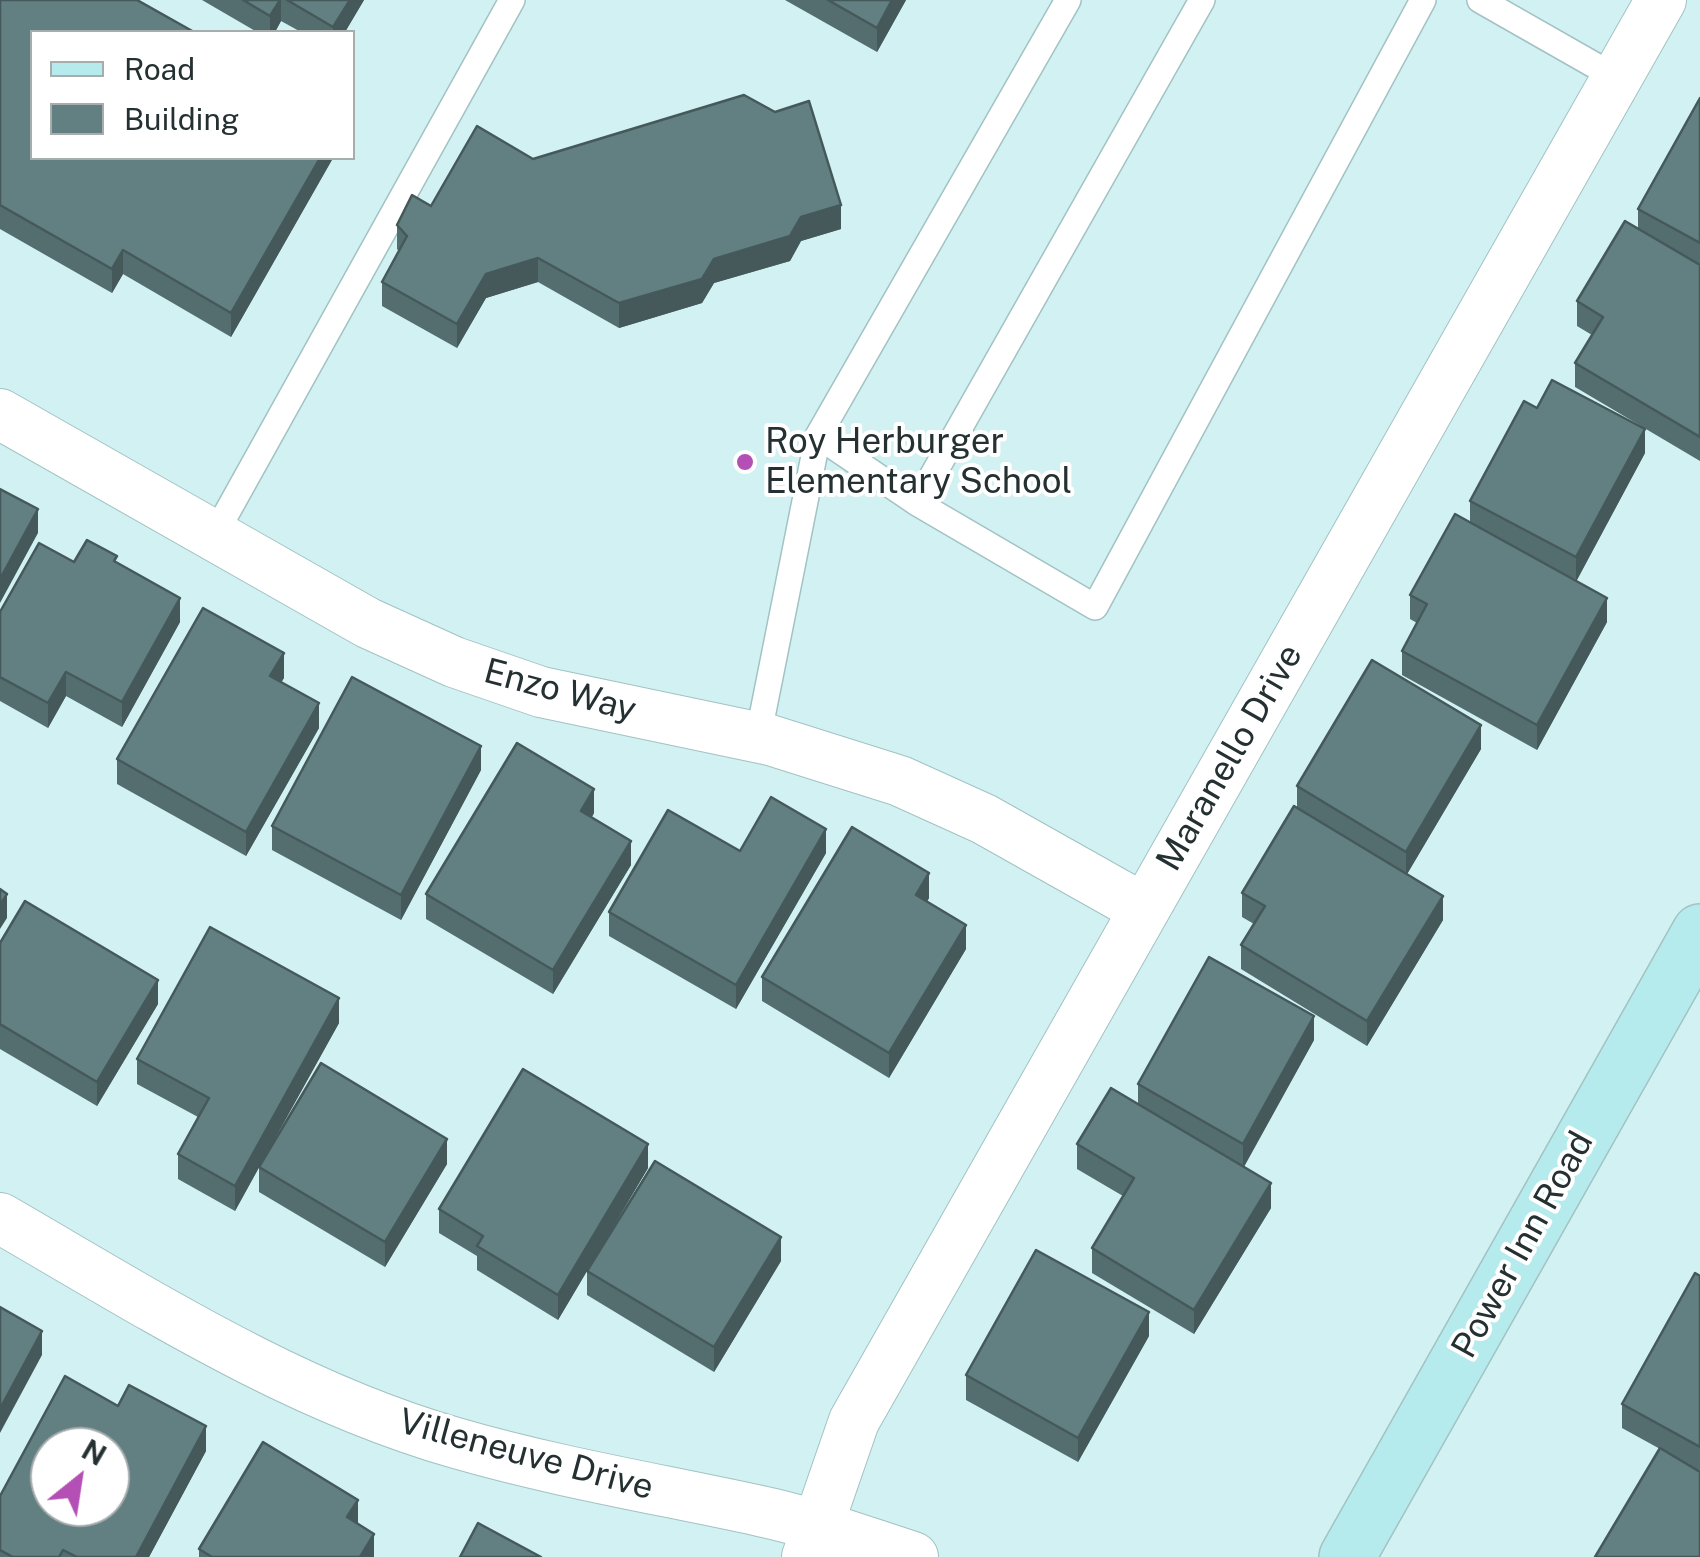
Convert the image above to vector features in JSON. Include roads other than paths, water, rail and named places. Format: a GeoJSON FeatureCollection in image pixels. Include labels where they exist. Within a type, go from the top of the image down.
{"type":"FeatureCollection","features":[{"type":"Feature","properties":{"kind":"main road","name":"Power Inn Road"},"geometry":{"type":"LineString","coordinates":[[1347,1557],[1700,932]]}},
{"type":"Feature","properties":{"kind":"street","name":"Maranello Drive"},"geometry":{"type":"LineString","coordinates":[[812,1541],[854,1421],[1662,0]]}},
{"type":"Feature","properties":{"kind":"street","name":"Enzo Way"},"geometry":{"type":"LineString","coordinates":[[0,414],[368,623],[454,662],[542,692],[758,738],[900,781],[984,818],[1144,908]]}},
{"type":"Feature","properties":{"kind":"street","name":"Villeneuve Drive"},"geometry":{"type":"LineString","coordinates":[[0,1218],[216,1343],[308,1388],[454,1443],[604,1480],[764,1511],[812,1541],[913,1557]]}},
{"type":"Feature","properties":{"kind":"lane"},"geometry":{"type":"LineString","coordinates":[[214,534],[512,0]]}},
{"type":"Feature","properties":{"kind":"lane"},"geometry":{"type":"LineString","coordinates":[[758,738],[818,436],[1068,0]]}},
{"type":"Feature","properties":{"kind":"lane"},"geometry":{"type":"LineString","coordinates":[[917,504],[1202,0]]}},
{"type":"Feature","properties":{"kind":"lane"},"geometry":{"type":"LineString","coordinates":[[818,436],[917,504],[1095,607],[1423,0]]}},
{"type":"Feature","properties":{"kind":"lane"},"geometry":{"type":"LineString","coordinates":[[1480,0],[1617,78]]}},
{"type":"Feature","properties":{"kind":"place","name":"Roy Herburger Elementary School"},"geometry":{"type":"Point","coordinates":[745,462]}}]}
